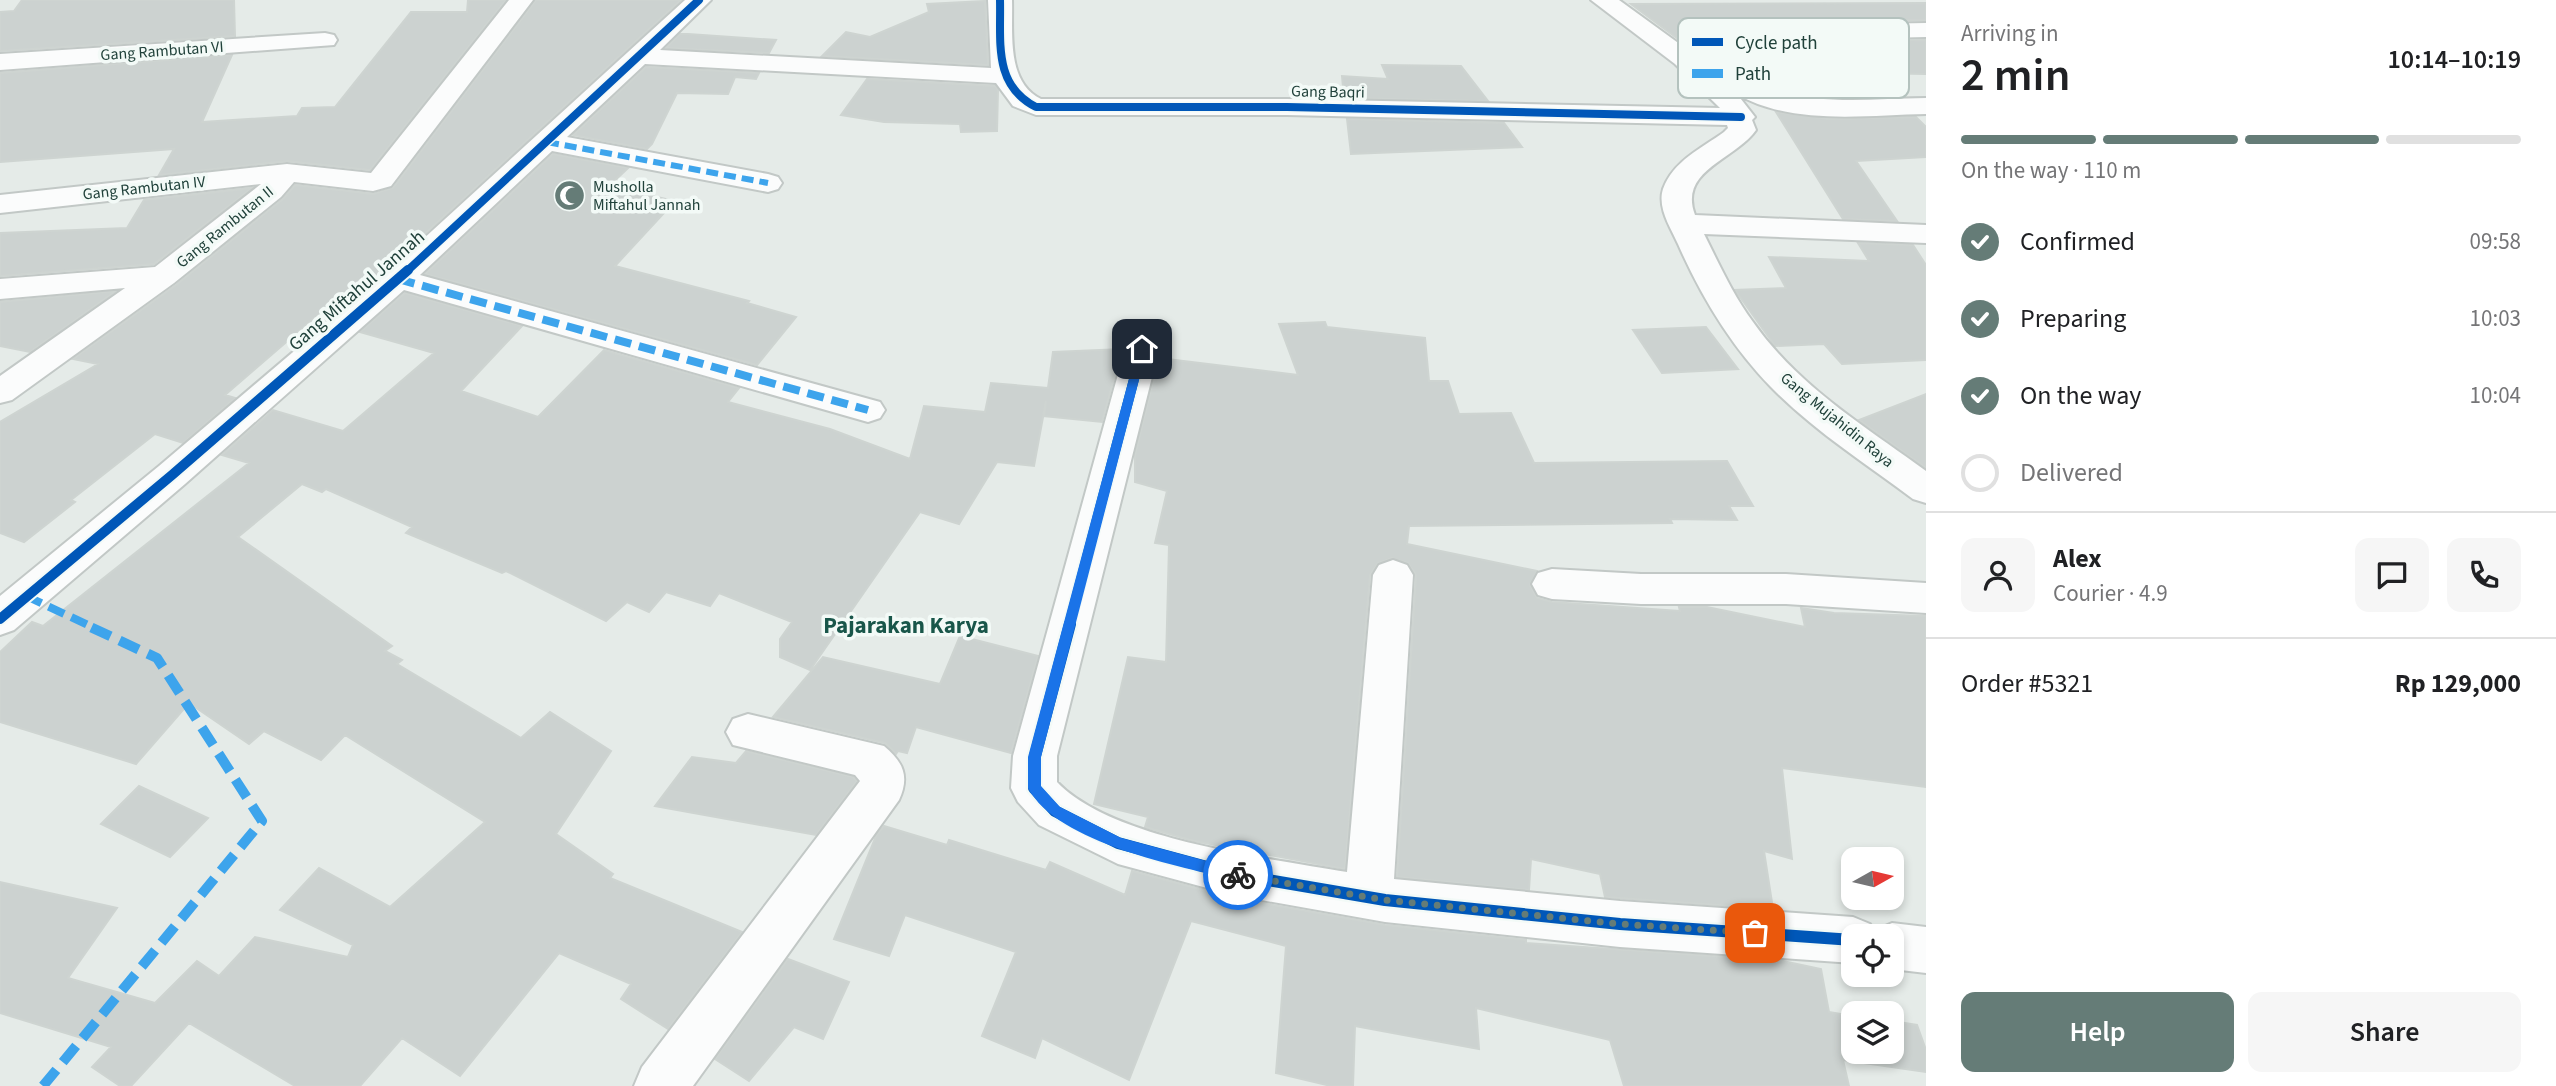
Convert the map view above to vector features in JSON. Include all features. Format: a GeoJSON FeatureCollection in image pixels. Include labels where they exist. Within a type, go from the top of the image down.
{"type":"FeatureCollection","features":[{"type":"Feature","properties":{"kind":"street","name":"Gang Rambutan II"},"geometry":{"type":"LineString","coordinates":[[0,392],[163,276],[271,191],[288,173],[373,182],[381,180],[521,0]]}},
{"type":"Feature","properties":{"kind":"street","name":"Gang Miftahul Jannah"},"geometry":{"type":"LineString","coordinates":[[9,600],[172,475],[398,279],[699,0]]}},
{"type":"Feature","properties":{"kind":"street"},"geometry":{"type":"LineString","coordinates":[[638,56],[1004,76],[1000,0]]}},
{"type":"Feature","properties":{"kind":"street"},"geometry":{"type":"LineString","coordinates":[[1602,0],[1678,55]]}},
{"type":"Feature","properties":{"kind":"street","name":"Gang Rambutan VI"},"geometry":{"type":"LineString","coordinates":[[0,62],[325,40]]}},
{"type":"Feature","properties":{"kind":"street","name":"Gang Baqri"},"geometry":{"type":"LineString","coordinates":[[1004,76],[1015,96],[1036,107],[1287,107],[1741,117]]}},
{"type":"Feature","properties":{"kind":"street"},"geometry":{"type":"LineString","coordinates":[[1727,98],[1741,117]]}},
{"type":"Feature","properties":{"kind":"street"},"geometry":{"type":"LineString","coordinates":[[1768,98],[1785,105],[1926,106]]}},
{"type":"Feature","properties":{"kind":"street","name":"Gang Mujahidin Raya"},"geometry":{"type":"LineString","coordinates":[[1741,117],[1742,130],[1730,144],[1693,166],[1677,190],[1676,204],[1707,275],[1756,349],[1783,379],[1926,490]]}},
{"type":"Feature","properties":{"kind":"street"},"geometry":{"type":"LineString","coordinates":[[547,142],[768,183]]}},
{"type":"Feature","properties":{"kind":"street","name":"Gang Rambutan IV"},"geometry":{"type":"LineString","coordinates":[[0,204],[288,173]]}},
{"type":"Feature","properties":{"kind":"street"},"geometry":{"type":"LineString","coordinates":[[1685,225],[1926,234]]}},
{"type":"Feature","properties":{"kind":"street"},"geometry":{"type":"LineString","coordinates":[[0,289],[163,276]]}},
{"type":"Feature","properties":{"kind":"street"},"geometry":{"type":"LineString","coordinates":[[398,279],[868,410]]}},
{"type":"Feature","properties":{"kind":"street"},"geometry":{"type":"LineString","coordinates":[[1142,349],[1035,757],[1034,788],[1055,811],[1118,843],[1233,874],[1369,897],[1620,924],[1841,939]]}},
{"type":"Feature","properties":{"kind":"street"},"geometry":{"type":"LineString","coordinates":[[1369,897],[1392,575]]}},
{"type":"Feature","properties":{"kind":"street"},"geometry":{"type":"LineString","coordinates":[[1552,584],[1641,589],[1786,589],[1926,598]]}},
{"type":"Feature","properties":{"kind":"street"},"geometry":{"type":"LineString","coordinates":[[661,1086],[883,786],[883,771],[868,759],[748,732]]}},
{"type":"Feature","properties":{"kind":"street"},"geometry":{"type":"LineString","coordinates":[[1904,947],[1926,950]]}},
{"type":"Feature","properties":{"kind":"building"},"geometry":{"type":"Polygon","coordinates":[[[22,0],[234,0],[235,36],[0,51],[0,12],[14,11],[22,0]]]}},
{"type":"Feature","properties":{"kind":"building"},"geometry":{"type":"Polygon","coordinates":[[[468,0],[506,0],[370,170],[287,161],[159,175],[174,149],[0,162],[0,73],[232,55],[202,122],[297,116],[302,108],[335,107],[411,12],[467,12],[468,0]]]}},
{"type":"Feature","properties":{"kind":"building"},"geometry":{"type":"Polygon","coordinates":[[[536,0],[681,0],[385,270],[324,322],[313,319],[225,395],[235,398],[183,443],[155,434],[71,500],[75,502],[24,542],[0,533],[0,422],[98,364],[73,359],[176,285],[283,199],[295,185],[373,194],[393,188],[536,0]]]}},
{"type":"Feature","properties":{"kind":"building"},"geometry":{"type":"Polygon","coordinates":[[[985,1],[988,65],[822,56],[846,32],[870,37],[929,12],[927,4],[985,1]]]}},
{"type":"Feature","properties":{"kind":"building"},"geometry":{"type":"Polygon","coordinates":[[[1926,3],[1926,20],[1678,18],[1678,39],[1631,4],[1926,3]]]}},
{"type":"Feature","properties":{"kind":"building"},"geometry":{"type":"Polygon","coordinates":[[[680,34],[776,40],[769,53],[666,48],[680,34]]]}},
{"type":"Feature","properties":{"kind":"building"},"geometry":{"type":"Polygon","coordinates":[[[1909,40],[1926,40],[1926,74],[1909,74],[1909,40]]]}},
{"type":"Feature","properties":{"kind":"building"},"geometry":{"type":"Polygon","coordinates":[[[1382,65],[1461,66],[1488,101],[1344,98],[1342,76],[1388,79],[1382,65]]]}},
{"type":"Feature","properties":{"kind":"building"},"geometry":{"type":"Polygon","coordinates":[[[646,67],[759,73],[756,79],[735,77],[728,94],[677,93],[647,149],[573,135],[646,67]]]}},
{"type":"Feature","properties":{"kind":"building"},"geometry":{"type":"Polygon","coordinates":[[[867,79],[995,86],[998,90],[997,131],[961,132],[960,124],[884,122],[841,115],[867,79]]]}},
{"type":"Feature","properties":{"kind":"building"},"geometry":{"type":"Polygon","coordinates":[[[1776,112],[1829,119],[1916,117],[1926,127],[1926,157],[1856,161],[1897,221],[1843,219],[1776,112]]]}},
{"type":"Feature","properties":{"kind":"building"},"geometry":{"type":"Polygon","coordinates":[[[1347,119],[1504,123],[1522,147],[1351,154],[1347,119]]]}},
{"type":"Feature","properties":{"kind":"building"},"geometry":{"type":"Polygon","coordinates":[[[553,154],[628,168],[609,186],[675,201],[615,266],[749,301],[747,303],[796,317],[757,365],[425,274],[553,154]]]}},
{"type":"Feature","properties":{"kind":"building"},"geometry":{"type":"Polygon","coordinates":[[[252,188],[154,264],[0,276],[0,233],[127,228],[144,200],[252,188]]]}},
{"type":"Feature","properties":{"kind":"building"},"geometry":{"type":"Polygon","coordinates":[[[1858,243],[1913,245],[1926,265],[1926,360],[1842,364],[1824,344],[1775,346],[1735,290],[1786,288],[1769,257],[1869,261],[1858,243]]]}},
{"type":"Feature","properties":{"kind":"building"},"geometry":{"type":"Polygon","coordinates":[[[116,291],[30,352],[0,346],[0,302],[116,291]]]}},
{"type":"Feature","properties":{"kind":"building"},"geometry":{"type":"Polygon","coordinates":[[[405,293],[522,326],[461,391],[538,417],[604,350],[739,388],[728,402],[830,429],[910,459],[924,406],[985,412],[991,383],[1048,388],[1053,352],[1122,349],[1102,422],[1044,416],[1046,401],[1034,466],[997,462],[959,524],[920,512],[810,670],[780,657],[780,639],[792,622],[719,593],[710,606],[666,592],[649,612],[627,602],[606,621],[506,571],[502,573],[406,533],[412,527],[326,489],[322,492],[302,484],[238,537],[392,646],[385,651],[402,660],[397,664],[521,738],[550,712],[611,751],[556,834],[613,874],[610,878],[742,932],[668,1029],[621,999],[631,984],[559,953],[460,1076],[402,1038],[360,1086],[295,1086],[189,1023],[131,1086],[120,1086],[92,1067],[111,1047],[0,1013],[0,882],[117,908],[68,978],[155,1003],[197,961],[219,976],[255,937],[348,957],[353,945],[280,910],[319,868],[390,907],[485,822],[345,735],[321,760],[264,731],[249,744],[189,703],[136,764],[0,722],[0,652],[32,622],[43,626],[249,463],[222,455],[273,410],[343,431],[434,353],[360,332],[405,293]]]}},
{"type":"Feature","properties":{"kind":"building"},"geometry":{"type":"Polygon","coordinates":[[[1325,322],[1327,327],[1425,338],[1429,381],[1448,381],[1459,414],[1511,413],[1534,463],[1727,461],[1753,506],[1729,506],[1737,520],[1670,519],[1672,523],[1409,526],[1407,544],[1537,571],[1530,585],[1537,598],[1552,602],[1680,611],[1679,607],[1707,607],[1805,627],[1801,608],[1834,613],[1926,616],[1926,787],[1782,768],[1792,859],[1764,851],[1773,909],[1605,897],[1600,874],[1531,859],[1529,890],[1397,877],[1416,575],[1408,563],[1392,558],[1378,563],[1370,575],[1345,869],[1194,841],[1145,827],[1148,817],[1094,804],[1128,657],[1166,662],[1169,545],[1155,543],[1167,491],[1135,482],[1135,455],[1161,348],[1164,348],[1167,359],[1298,375],[1279,324],[1325,322]]]}},
{"type":"Feature","properties":{"kind":"building"},"geometry":{"type":"Polygon","coordinates":[[[1706,327],[1738,369],[1662,373],[1633,330],[1706,327]]]}},
{"type":"Feature","properties":{"kind":"building"},"geometry":{"type":"Polygon","coordinates":[[[1926,394],[1926,468],[1859,420],[1926,394]]]}},
{"type":"Feature","properties":{"kind":"building"},"geometry":{"type":"Polygon","coordinates":[[[960,636],[1038,656],[1011,753],[916,727],[907,753],[898,751],[896,754],[885,743],[773,717],[823,657],[940,684],[960,636]]]}},
{"type":"Feature","properties":{"kind":"building"},"geometry":{"type":"Polygon","coordinates":[[[746,751],[853,777],[857,781],[816,835],[655,806],[692,757],[736,763],[746,751]]]}},
{"type":"Feature","properties":{"kind":"building"},"geometry":{"type":"Polygon","coordinates":[[[139,786],[208,818],[170,857],[101,824],[139,786]]]}},
{"type":"Feature","properties":{"kind":"building"},"geometry":{"type":"Polygon","coordinates":[[[884,826],[947,845],[949,840],[1046,870],[1050,862],[1125,895],[1132,871],[1233,898],[1385,925],[1526,940],[1526,943],[1783,961],[1821,969],[1829,1012],[1841,1014],[1841,1064],[1844,1064],[1849,1086],[1624,1086],[1610,1040],[1476,1008],[1479,1049],[1355,1026],[1353,1086],[1331,1086],[1276,1073],[1286,946],[1191,921],[1129,1080],[1042,1038],[1035,1058],[982,1036],[1016,952],[905,915],[889,956],[834,939],[876,836],[884,826]]]}},
{"type":"Feature","properties":{"kind":"building"},"geometry":{"type":"Polygon","coordinates":[[[788,959],[849,982],[823,1039],[794,1027],[749,1081],[715,1059],[788,959]]]}},
{"type":"Feature","properties":{"kind":"building"},"geometry":{"type":"Polygon","coordinates":[[[1904,1023],[1917,1025],[1926,1050],[1926,1072],[1871,1064],[1904,1064],[1904,1023]]]}},
{"type":"Feature","properties":{"kind":"marked path"},"geometry":{"type":"LineString","coordinates":[[547,142],[768,183]]}},
{"type":"Feature","properties":{"kind":"marked path"},"geometry":{"type":"LineString","coordinates":[[398,279],[868,410]]}},
{"type":"Feature","properties":{"kind":"marked path"},"geometry":{"type":"LineString","coordinates":[[26,596],[157,658],[262,821],[43,1086]]}},
{"type":"Feature","properties":{"kind":"cycle path"},"geometry":{"type":"LineString","coordinates":[[0,619],[172,475],[398,279],[699,0]]}},
{"type":"Feature","properties":{"kind":"cycle path"},"geometry":{"type":"LineString","coordinates":[[1000,0],[1002,62],[1006,77],[1012,90],[1022,100],[1036,107],[1287,107],[1741,117]]}},
{"type":"Feature","properties":{"kind":"cycle path"},"geometry":{"type":"LineString","coordinates":[[1142,349],[1035,756],[1034,788],[1055,811],[1118,843],[1233,874],[1385,900],[1620,924],[1841,939]]}},
{"type":"Feature","properties":{"kind":"way so far"},"geometry":{"type":"LineString","coordinates":[[1238,875],[1385,900],[1620,924],[1755,933]]}},
{"type":"Feature","properties":{"kind":"place","name":"Musholla Miftahul Jannah"},"geometry":{"type":"Point","coordinates":[570,196]}},
{"type":"Feature","properties":{"kind":"district","name":"Pajarakan Karya"},"geometry":{"type":"Point","coordinates":[906,625]}},
{"type":"Feature","properties":{"kind":"route"},"geometry":{"type":"LineString","coordinates":[[1142,349],[1035,757],[1034,788],[1055,811],[1118,843],[1238,875]]}}]}
